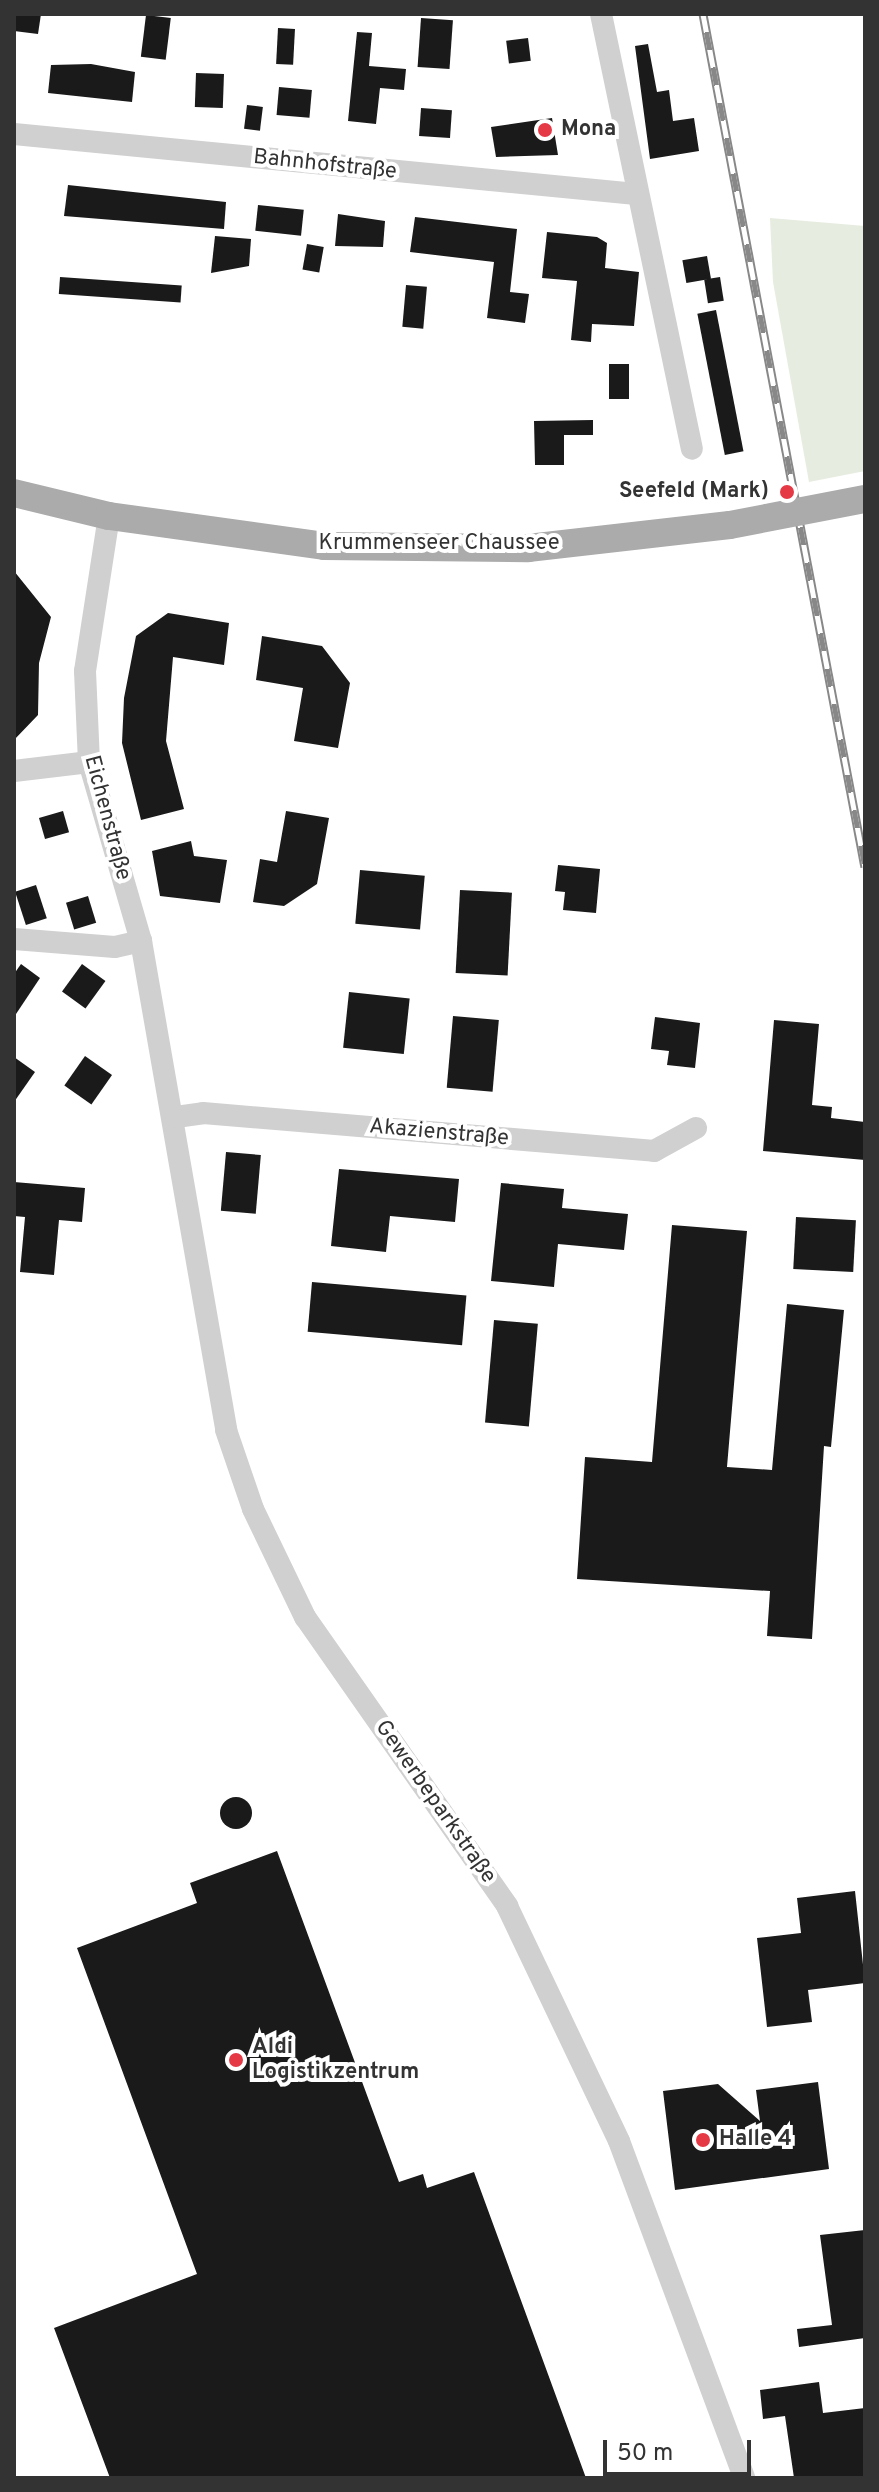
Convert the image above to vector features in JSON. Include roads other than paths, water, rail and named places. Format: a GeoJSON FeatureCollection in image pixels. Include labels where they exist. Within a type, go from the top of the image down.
{"type":"FeatureCollection","features":[{"type":"Feature","properties":{"kind":"main road","name":"Krummenseer Chaussee"},"geometry":{"type":"LineString","coordinates":[[14,493],[109,516],[324,546],[460,549],[625,541],[865,499]]}},
{"type":"Feature","properties":{"kind":"street"},"geometry":{"type":"LineString","coordinates":[[601,14],[636,194],[654,244],[692,449]]}},
{"type":"Feature","properties":{"kind":"street","name":"Bahnhofstraße"},"geometry":{"type":"LineString","coordinates":[[14,134],[636,194]]}},
{"type":"Feature","properties":{"kind":"street","name":"Eichenstraße"},"geometry":{"type":"LineString","coordinates":[[109,516],[85,671],[89,762],[141,941],[176,1117]]}},
{"type":"Feature","properties":{"kind":"street"},"geometry":{"type":"LineString","coordinates":[[14,771],[89,762]]}},
{"type":"Feature","properties":{"kind":"street"},"geometry":{"type":"LineString","coordinates":[[14,939],[115,947],[141,941]]}},
{"type":"Feature","properties":{"kind":"street","name":"Akazienstraße"},"geometry":{"type":"LineString","coordinates":[[176,1117],[203,1113],[654,1151],[696,1128]]}},
{"type":"Feature","properties":{"kind":"street","name":"Gewerbeparkstraße"},"geometry":{"type":"LineString","coordinates":[[176,1117],[213,1376],[253,1509],[305,1617],[507,1906],[619,2141],[744,2478]]}},
{"type":"Feature","properties":{"kind":"railway"},"geometry":{"type":"LineString","coordinates":[[703,14],[865,867]]}},
{"type":"Feature","properties":{"kind":"place","name":"Mona"},"geometry":{"type":"Point","coordinates":[545,130]}},
{"type":"Feature","properties":{"kind":"place","name":"Seefeld (Mark)"},"geometry":{"type":"Point","coordinates":[787,492]}},
{"type":"Feature","properties":{"kind":"place","name":"Aldi Logistikzentrum"},"geometry":{"type":"Point","coordinates":[236,2060]}},
{"type":"Feature","properties":{"kind":"place","name":"Halle 4"},"geometry":{"type":"Point","coordinates":[703,2140]}}]}
